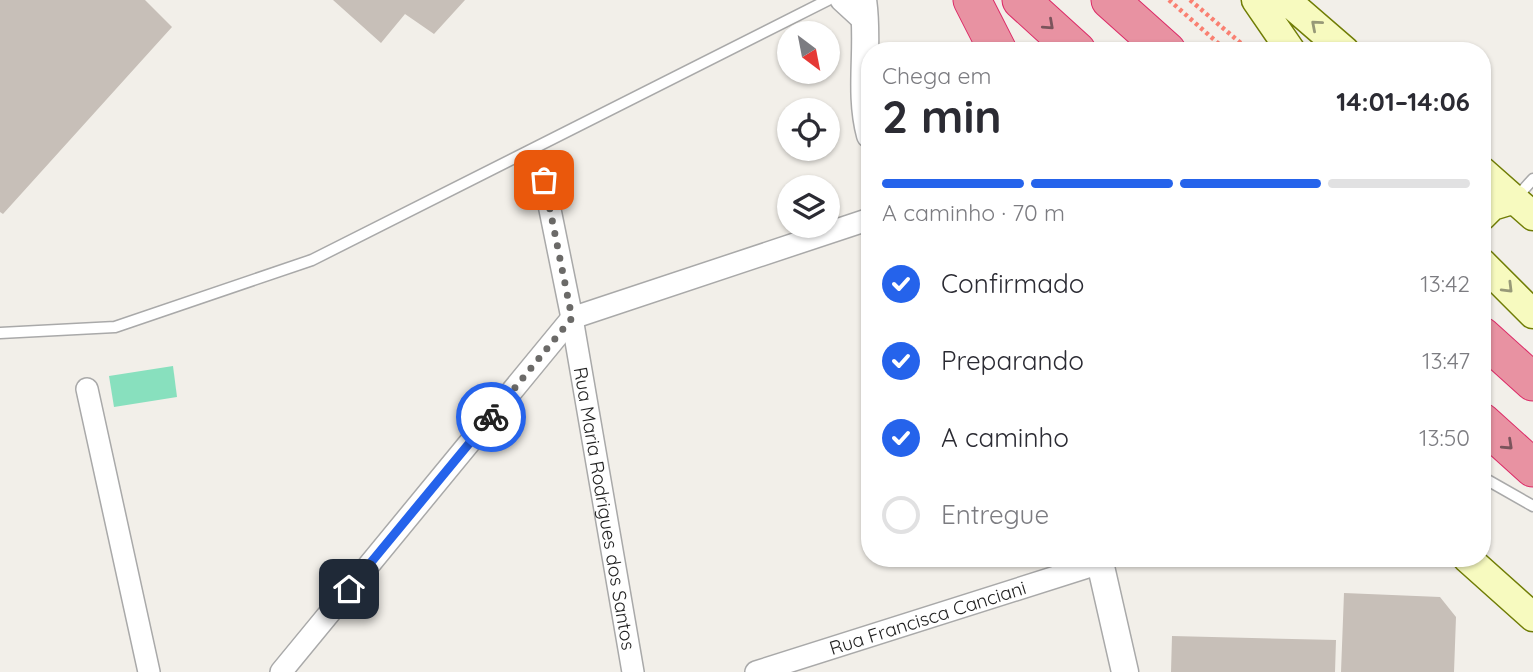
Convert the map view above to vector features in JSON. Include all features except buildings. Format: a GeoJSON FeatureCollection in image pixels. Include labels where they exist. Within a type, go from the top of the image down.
{"type":"FeatureCollection","features":[{"type":"Feature","properties":{"kind":"highway"},"geometry":{"type":"LineString","coordinates":[[972,0],[993,42]]}},
{"type":"Feature","properties":{"kind":"highway"},"geometry":{"type":"LineString","coordinates":[[1021,0],[1067,42]]}},
{"type":"Feature","properties":{"kind":"highway"},"geometry":{"type":"LineString","coordinates":[[1115,3],[1157,42]]}},
{"type":"Feature","properties":{"kind":"highway"},"geometry":{"type":"LineString","coordinates":[[1491,344],[1533,382]]}},
{"type":"Feature","properties":{"kind":"highway"},"geometry":{"type":"LineString","coordinates":[[1491,430],[1533,468]]}},
{"type":"Feature","properties":{"kind":"main road"},"geometry":{"type":"LineString","coordinates":[[1256,0],[1285,42]]}},
{"type":"Feature","properties":{"kind":"main road"},"geometry":{"type":"LineString","coordinates":[[1286,0],[1335,42]]}},
{"type":"Feature","properties":{"kind":"main road"},"geometry":{"type":"LineString","coordinates":[[1491,176],[1527,198]]}},
{"type":"Feature","properties":{"kind":"main road"},"geometry":{"type":"LineString","coordinates":[[1491,207],[1527,198]]}},
{"type":"Feature","properties":{"kind":"main road"},"geometry":{"type":"LineString","coordinates":[[1491,272],[1533,314]]}},
{"type":"Feature","properties":{"kind":"main road"},"geometry":{"type":"LineString","coordinates":[[1477,567],[1533,617]]}},
{"type":"Feature","properties":{"kind":"street"},"geometry":{"type":"LineString","coordinates":[[841,0],[865,11],[864,42]]}},
{"type":"Feature","properties":{"kind":"street","name":"Rua Maria Rodrigues dos Santos"},"geometry":{"type":"LineString","coordinates":[[544,180],[572,318],[633,672]]}},
{"type":"Feature","properties":{"kind":"street"},"geometry":{"type":"LineString","coordinates":[[281,672],[572,318],[861,222]]}},
{"type":"Feature","properties":{"kind":"street"},"geometry":{"type":"LineString","coordinates":[[87,389],[149,672]]}},
{"type":"Feature","properties":{"kind":"street","name":"Rua Francisca Canciani"},"geometry":{"type":"LineString","coordinates":[[756,672],[1081,567]]}},
{"type":"Feature","properties":{"kind":"street"},"geometry":{"type":"LineString","coordinates":[[1101,567],[1125,672]]}},
{"type":"Feature","properties":{"kind":"lane"},"geometry":{"type":"LineString","coordinates":[[0,333],[115,327],[312,260],[828,0]]}},
{"type":"Feature","properties":{"kind":"lane"},"geometry":{"type":"LineString","coordinates":[[1491,482],[1533,506]]}},
{"type":"Feature","properties":{"kind":"path"},"geometry":{"type":"LineString","coordinates":[[1169,0],[1217,42]]}},
{"type":"Feature","properties":{"kind":"path"},"geometry":{"type":"LineString","coordinates":[[1190,0],[1239,42]]}},
{"type":"Feature","properties":{"kind":"green space"},"geometry":{"type":"Polygon","coordinates":[[[173,366],[177,397],[114,407],[109,376],[173,366]]]}},
{"type":"Feature","properties":{"kind":"way so far"},"geometry":{"type":"LineString","coordinates":[[491,417],[572,318],[544,180]]}},
{"type":"Feature","properties":{"kind":"route"},"geometry":{"type":"LineString","coordinates":[[349,589],[491,417]]}}]}
